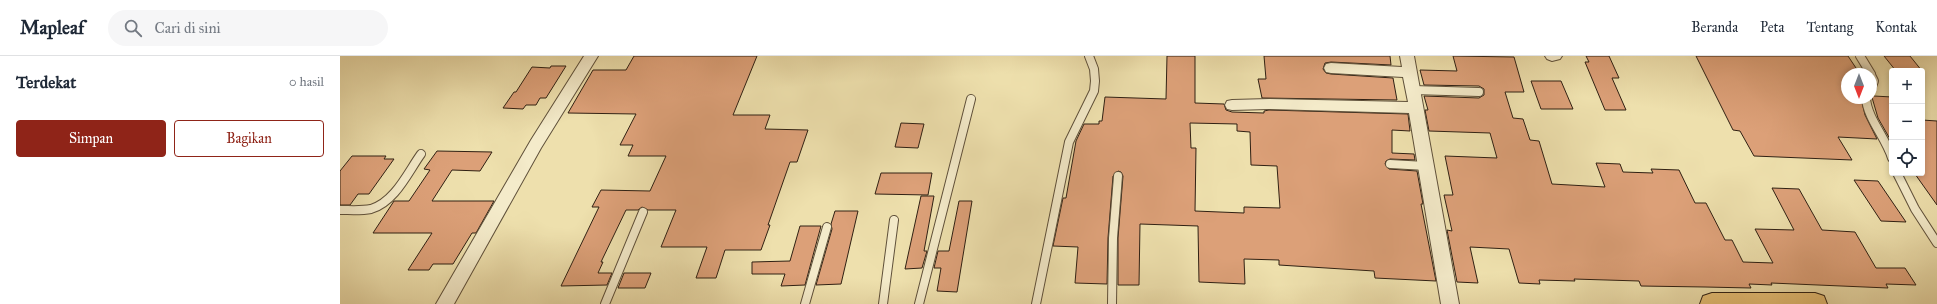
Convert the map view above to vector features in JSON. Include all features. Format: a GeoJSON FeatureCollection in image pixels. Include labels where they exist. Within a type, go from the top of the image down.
{"type":"FeatureCollection","features":[{"type":"Feature","properties":{"kind":"highway"},"geometry":{"type":"LineString","coordinates":[[1712,304],[1815,304]]}},
{"type":"Feature","properties":{"kind":"street"},"geometry":{"type":"LineString","coordinates":[[445,304],[532,150],[591,56]]}},
{"type":"Feature","properties":{"kind":"street"},"geometry":{"type":"LineString","coordinates":[[1407,56],[1450,304]]}},
{"type":"Feature","properties":{"kind":"street"},"geometry":{"type":"LineString","coordinates":[[1331,68],[1410,72]]}},
{"type":"Feature","properties":{"kind":"street"},"geometry":{"type":"LineString","coordinates":[[1232,106],[1269,104],[1416,108]]}},
{"type":"Feature","properties":{"kind":"lane"},"geometry":{"type":"LineString","coordinates":[[1036,304],[1069,142],[1078,118],[1090,103],[1095,88],[1095,67],[1089,56]]}},
{"type":"Feature","properties":{"kind":"lane"},"geometry":{"type":"LineString","coordinates":[[1860,56],[1867,68]]}},
{"type":"Feature","properties":{"kind":"lane"},"geometry":{"type":"LineString","coordinates":[[1413,90],[1479,92]]}},
{"type":"Feature","properties":{"kind":"lane"},"geometry":{"type":"LineString","coordinates":[[919,304],[971,99]]}},
{"type":"Feature","properties":{"kind":"lane"},"geometry":{"type":"LineString","coordinates":[[1866,104],[1884,137],[1889,150]]}},
{"type":"Feature","properties":{"kind":"lane"},"geometry":{"type":"LineString","coordinates":[[340,210],[362,210],[379,206],[390,197],[421,154]]}},
{"type":"Feature","properties":{"kind":"lane"},"geometry":{"type":"LineString","coordinates":[[1390,164],[1426,166]]}},
{"type":"Feature","properties":{"kind":"lane"},"geometry":{"type":"LineString","coordinates":[[1112,304],[1113,238],[1118,176]]}},
{"type":"Feature","properties":{"kind":"lane"},"geometry":{"type":"LineString","coordinates":[[1899,176],[1915,208],[1937,243]]}},
{"type":"Feature","properties":{"kind":"lane"},"geometry":{"type":"LineString","coordinates":[[605,304],[643,212]]}},
{"type":"Feature","properties":{"kind":"lane"},"geometry":{"type":"LineString","coordinates":[[883,304],[894,220]]}},
{"type":"Feature","properties":{"kind":"lane"},"geometry":{"type":"LineString","coordinates":[[805,304],[827,227]]}},
{"type":"Feature","properties":{"kind":"building"},"geometry":{"type":"Polygon","coordinates":[[[634,56],[757,56],[733,115],[770,115],[765,129],[808,130],[797,162],[790,162],[761,250],[725,250],[716,278],[696,278],[707,247],[661,247],[676,210],[648,210],[642,207],[638,210],[626,210],[601,262],[603,262],[598,273],[612,273],[607,285],[561,286],[599,207],[592,207],[601,190],[650,191],[666,156],[628,156],[633,145],[620,145],[636,114],[568,113],[593,70],[626,70],[634,56]]]}},
{"type":"Feature","properties":{"kind":"building"},"geometry":{"type":"Polygon","coordinates":[[[1167,56],[1195,56],[1195,103],[1224,104],[1226,110],[1232,112],[1264,113],[1264,111],[1269,110],[1408,114],[1410,131],[1392,130],[1392,153],[1414,154],[1415,160],[1390,159],[1386,161],[1385,164],[1389,169],[1417,171],[1423,204],[1421,204],[1436,281],[1375,278],[1374,271],[1279,265],[1279,260],[1244,259],[1245,284],[1199,282],[1198,226],[1140,224],[1139,285],[1118,285],[1118,238],[1123,176],[1121,172],[1118,171],[1113,176],[1108,238],[1107,284],[1075,283],[1078,247],[1053,246],[1063,198],[1066,198],[1076,141],[1084,124],[1099,124],[1099,121],[1102,121],[1105,97],[1166,99],[1167,56]],[[1190,123],[1191,148],[1196,148],[1195,211],[1244,213],[1244,207],[1280,208],[1277,166],[1251,165],[1250,132],[1237,131],[1237,124],[1190,123]]]}},
{"type":"Feature","properties":{"kind":"building"},"geometry":{"type":"Polygon","coordinates":[[[1264,56],[1390,56],[1391,65],[1331,62],[1325,63],[1323,69],[1326,73],[1331,74],[1393,78],[1397,100],[1262,98],[1258,79],[1266,79],[1264,56]]]}},
{"type":"Feature","properties":{"kind":"building"},"geometry":{"type":"Polygon","coordinates":[[[1453,56],[1514,57],[1524,92],[1505,92],[1513,118],[1523,119],[1530,140],[1539,141],[1552,184],[1605,187],[1596,163],[1620,164],[1623,172],[1653,173],[1651,169],[1679,170],[1695,203],[1706,203],[1725,240],[1732,240],[1743,262],[1773,263],[1755,229],[1794,230],[1772,188],[1799,189],[1822,230],[1855,232],[1876,268],[1905,268],[1916,285],[1886,284],[1888,288],[1771,283],[1772,285],[1749,284],[1751,288],[1641,286],[1639,281],[1574,279],[1575,281],[1539,280],[1540,284],[1519,283],[1509,249],[1470,247],[1478,283],[1457,282],[1447,230],[1452,231],[1444,195],[1453,195],[1445,156],[1497,158],[1490,133],[1429,131],[1425,110],[1428,110],[1424,96],[1479,98],[1484,95],[1484,89],[1479,86],[1424,85],[1420,70],[1457,71],[1453,56]]]}},
{"type":"Feature","properties":{"kind":"building"},"geometry":{"type":"Polygon","coordinates":[[[1586,56],[1609,56],[1619,78],[1612,78],[1626,110],[1605,110],[1585,62],[1589,62],[1586,56]]]}},
{"type":"Feature","properties":{"kind":"building"},"geometry":{"type":"Polygon","coordinates":[[[1696,56],[1848,56],[1856,68],[1841,68],[1841,104],[1862,104],[1865,115],[1877,139],[1838,137],[1852,160],[1754,156],[1740,131],[1733,130],[1696,56]]]}},
{"type":"Feature","properties":{"kind":"building"},"geometry":{"type":"Polygon","coordinates":[[[1884,56],[1910,56],[1920,68],[1894,68],[1884,56]]]}},
{"type":"Feature","properties":{"kind":"building"},"geometry":{"type":"Polygon","coordinates":[[[551,66],[566,66],[546,98],[540,98],[536,105],[526,105],[523,109],[503,108],[514,92],[516,92],[532,67],[550,68],[551,66]]]}},
{"type":"Feature","properties":{"kind":"building"},"geometry":{"type":"Polygon","coordinates":[[[1531,81],[1561,81],[1573,109],[1541,109],[1531,81]]]}},
{"type":"Feature","properties":{"kind":"building"},"geometry":{"type":"Polygon","coordinates":[[[1877,96],[1889,97],[1889,137],[1878,118],[1874,104],[1877,104],[1877,96]]]}},
{"type":"Feature","properties":{"kind":"building"},"geometry":{"type":"Polygon","coordinates":[[[1925,120],[1937,121],[1937,205],[1916,176],[1925,176],[1925,120]]]}},
{"type":"Feature","properties":{"kind":"building"},"geometry":{"type":"Polygon","coordinates":[[[901,123],[924,124],[918,148],[895,147],[901,123]]]}},
{"type":"Feature","properties":{"kind":"building"},"geometry":{"type":"Polygon","coordinates":[[[437,151],[492,152],[480,171],[452,170],[432,201],[494,201],[476,233],[472,233],[453,264],[433,264],[429,270],[408,270],[432,233],[373,233],[394,201],[409,201],[430,170],[424,169],[437,151]]]}},
{"type":"Feature","properties":{"kind":"building"},"geometry":{"type":"Polygon","coordinates":[[[352,156],[386,156],[384,159],[394,159],[369,194],[358,194],[350,205],[340,205],[340,171],[352,156]]]}},
{"type":"Feature","properties":{"kind":"building"},"geometry":{"type":"Polygon","coordinates":[[[881,173],[932,173],[928,195],[875,194],[881,173]]]}},
{"type":"Feature","properties":{"kind":"building"},"geometry":{"type":"Polygon","coordinates":[[[1854,180],[1878,181],[1906,222],[1881,221],[1854,180]]]}},
{"type":"Feature","properties":{"kind":"building"},"geometry":{"type":"Polygon","coordinates":[[[921,196],[934,196],[924,251],[927,251],[922,268],[905,269],[921,196]]]}},
{"type":"Feature","properties":{"kind":"building"},"geometry":{"type":"Polygon","coordinates":[[[959,201],[972,201],[957,292],[937,291],[941,268],[934,268],[938,251],[949,251],[959,201]]]}},
{"type":"Feature","properties":{"kind":"building"},"geometry":{"type":"Polygon","coordinates":[[[835,211],[858,211],[841,284],[816,285],[832,229],[831,224],[835,211]]]}},
{"type":"Feature","properties":{"kind":"building"},"geometry":{"type":"Polygon","coordinates":[[[800,226],[821,226],[805,285],[781,286],[785,274],[752,274],[752,262],[790,261],[800,226]]]}},
{"type":"Feature","properties":{"kind":"building"},"geometry":{"type":"Polygon","coordinates":[[[624,273],[651,273],[645,288],[618,288],[624,273]]]}}]}
